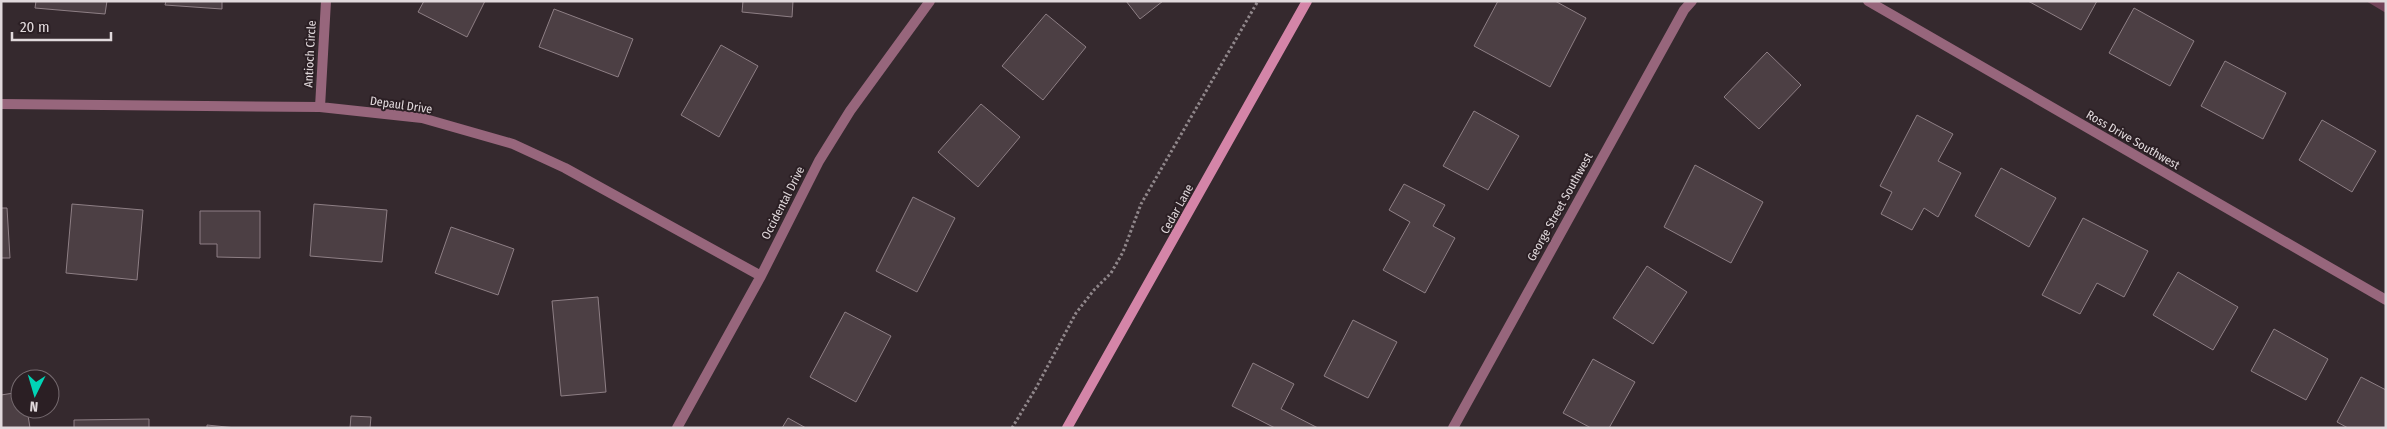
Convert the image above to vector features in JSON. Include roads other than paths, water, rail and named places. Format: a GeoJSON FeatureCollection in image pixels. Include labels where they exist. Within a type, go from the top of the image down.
{"type":"FeatureCollection","features":[{"type":"Feature","properties":{"kind":"main road","name":"Cedar Lane"},"geometry":{"type":"LineString","coordinates":[[1067,428],[1307,1]]}},
{"type":"Feature","properties":{"kind":"street","name":"Antioch Circle"},"geometry":{"type":"LineString","coordinates":[[320,108],[326,1]]}},
{"type":"Feature","properties":{"kind":"street","name":"Occidental Drive"},"geometry":{"type":"LineString","coordinates":[[677,428],[761,276],[824,153],[850,111],[930,1]]}},
{"type":"Feature","properties":{"kind":"street","name":"George Street Southwest"},"geometry":{"type":"LineString","coordinates":[[1453,428],[1684,10],[1692,1]]}},
{"type":"Feature","properties":{"kind":"street","name":"Ross Drive Southwest"},"geometry":{"type":"LineString","coordinates":[[1868,1],[2386,300]]}},
{"type":"Feature","properties":{"kind":"street","name":"Depaul Drive"},"geometry":{"type":"LineString","coordinates":[[1,104],[320,108],[422,118],[513,144],[565,168],[761,276]]}}]}
